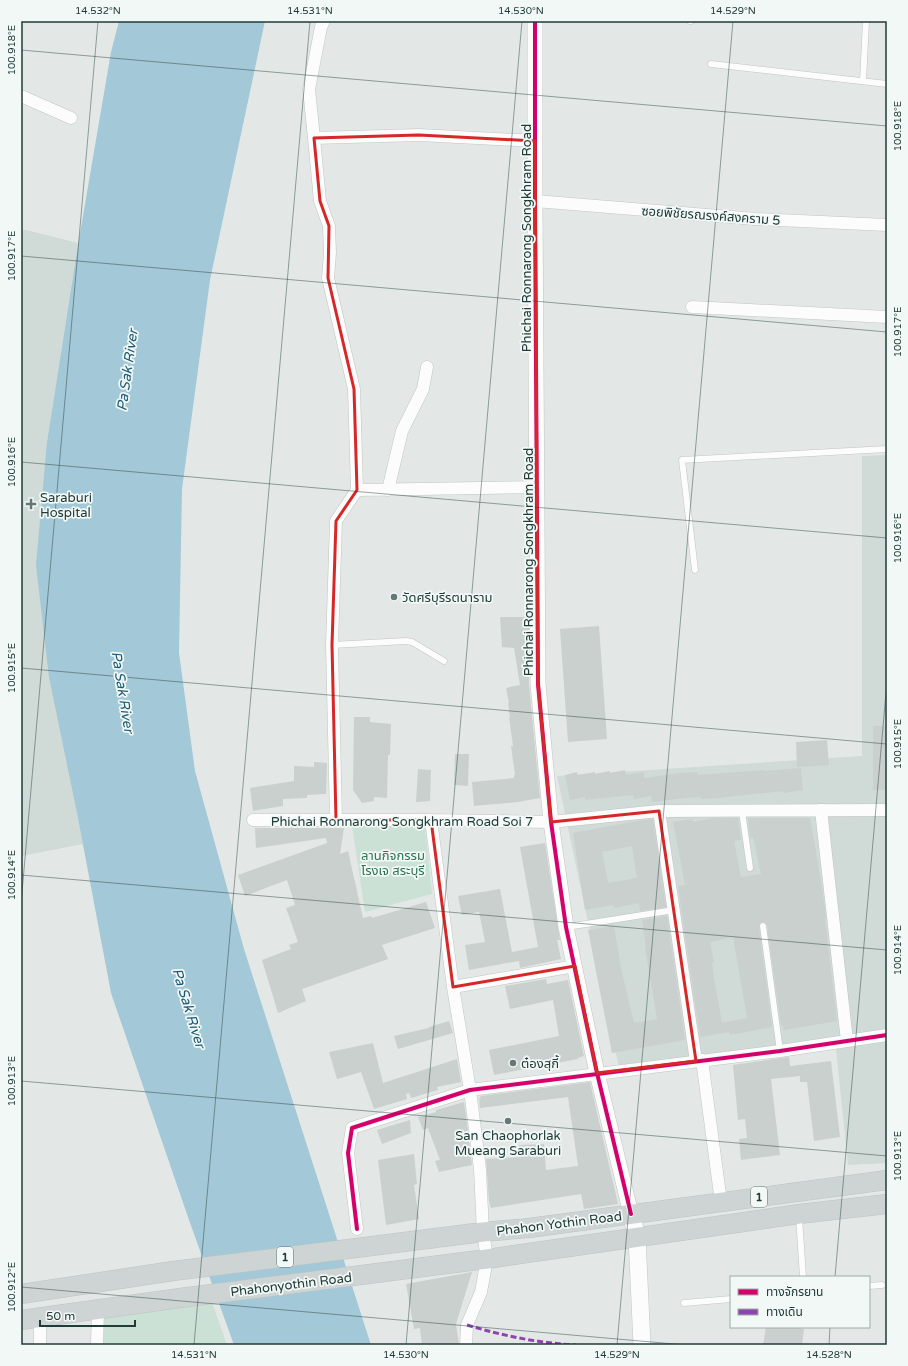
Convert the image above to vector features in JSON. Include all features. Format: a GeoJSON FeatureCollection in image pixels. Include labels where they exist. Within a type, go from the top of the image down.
{"type":"FeatureCollection","features":[{"type":"Feature","properties":{"kind":"main road","name":"Phahon Yothin Road"},"geometry":{"type":"LineString","coordinates":[[397,1243],[632,1214],[887,1180]]}},
{"type":"Feature","properties":{"kind":"main road","name":"Phahon Yothin Road"},"geometry":{"type":"LineString","coordinates":[[402,1270],[799,1214],[887,1204]]}},
{"type":"Feature","properties":{"kind":"main road","name":"Phichai Ronnarong Songkhram Road"},"geometry":{"type":"LineString","coordinates":[[632,1214],[637,1237],[642,1345]]}},
{"type":"Feature","properties":{"kind":"main road","name":"Phahonyothin Road"},"geometry":{"type":"LineString","coordinates":[[21,1294],[173,1272],[397,1243]]}},
{"type":"Feature","properties":{"kind":"main road","name":"Phahonyothin Road"},"geometry":{"type":"LineString","coordinates":[[98,1309],[402,1270]]}},
{"type":"Feature","properties":{"kind":"main road","name":"1"},"geometry":{"type":"LineString","coordinates":[[21,1320],[98,1309]]}},
{"type":"Feature","properties":{"kind":"street"},"geometry":{"type":"LineString","coordinates":[[324,21],[321,27],[309,89],[320,201],[329,226],[330,253],[328,278],[354,389],[357,490],[336,521],[332,646],[336,820]]}},
{"type":"Feature","properties":{"kind":"street","name":"Phichai Ronnarong Songkhram Road"},"geometry":{"type":"LineString","coordinates":[[535,21],[538,684],[551,822],[566,927],[598,1073],[632,1214]]}},
{"type":"Feature","properties":{"kind":"street"},"geometry":{"type":"LineString","coordinates":[[21,96],[71,118]]}},
{"type":"Feature","properties":{"kind":"street"},"geometry":{"type":"LineString","coordinates":[[314,138],[419,135],[535,141]]}},
{"type":"Feature","properties":{"kind":"street","name":"ซอยพิชัยรณรงค์สงคราม 5"},"geometry":{"type":"LineString","coordinates":[[535,201],[756,219],[887,225]]}},
{"type":"Feature","properties":{"kind":"street"},"geometry":{"type":"LineString","coordinates":[[692,307],[887,317]]}},
{"type":"Feature","properties":{"kind":"street"},"geometry":{"type":"LineString","coordinates":[[388,490],[402,431],[423,389],[427,367]]}},
{"type":"Feature","properties":{"kind":"street"},"geometry":{"type":"LineString","coordinates":[[357,490],[538,487]]}},
{"type":"Feature","properties":{"kind":"street"},"geometry":{"type":"LineString","coordinates":[[821,810],[847,1041]]}},
{"type":"Feature","properties":{"kind":"street","name":"Phichai Ronnarong Songkhram Road Soi 7"},"geometry":{"type":"LineString","coordinates":[[253,820],[551,822],[659,811],[887,810]]}},
{"type":"Feature","properties":{"kind":"street"},"geometry":{"type":"LineString","coordinates":[[659,811],[721,1202]]}},
{"type":"Feature","properties":{"kind":"street"},"geometry":{"type":"LineString","coordinates":[[431,820],[470,1090],[480,1169],[483,1232],[487,1259],[481,1292],[468,1325],[466,1345]]}},
{"type":"Feature","properties":{"kind":"street"},"geometry":{"type":"LineString","coordinates":[[454,987],[575,966]]}},
{"type":"Feature","properties":{"kind":"street"},"geometry":{"type":"LineString","coordinates":[[357,1229],[348,1153],[352,1128],[470,1090],[780,1051],[887,1035]]}},
{"type":"Feature","properties":{"kind":"street"},"geometry":{"type":"LineString","coordinates":[[97,1345],[98,1309]]}},
{"type":"Feature","properties":{"kind":"street"},"geometry":{"type":"LineString","coordinates":[[40,1317],[40,1345]]}},
{"type":"Feature","properties":{"kind":"lane"},"geometry":{"type":"LineString","coordinates":[[864,81],[866,21]]}},
{"type":"Feature","properties":{"kind":"lane"},"geometry":{"type":"LineString","coordinates":[[711,64],[887,84]]}},
{"type":"Feature","properties":{"kind":"lane"},"geometry":{"type":"LineString","coordinates":[[695,570],[682,460],[887,449]]}},
{"type":"Feature","properties":{"kind":"lane"},"geometry":{"type":"LineString","coordinates":[[332,646],[406,641],[412,642],[444,661]]}},
{"type":"Feature","properties":{"kind":"lane"},"geometry":{"type":"LineString","coordinates":[[742,811],[750,868]]}},
{"type":"Feature","properties":{"kind":"lane"},"geometry":{"type":"LineString","coordinates":[[566,927],[674,910]]}},
{"type":"Feature","properties":{"kind":"lane"},"geometry":{"type":"LineString","coordinates":[[763,926],[780,1051]]}},
{"type":"Feature","properties":{"kind":"lane"},"geometry":{"type":"LineString","coordinates":[[799,1214],[803,1276]]}},
{"type":"Feature","properties":{"kind":"lane"},"geometry":{"type":"LineString","coordinates":[[870,1286],[882,1285]]}},
{"type":"Feature","properties":{"kind":"lane"},"geometry":{"type":"LineString","coordinates":[[684,1303],[730,1299]]}},
{"type":"Feature","properties":{"kind":"highlighted area"},"geometry":{"type":"Polygon","coordinates":[[[419,135],[535,141],[538,684],[551,822],[659,811],[696,1061],[597,1073],[575,966],[453,987],[431,820],[336,820],[332,645],[336,521],[357,490],[354,389],[328,278],[329,226],[320,201],[314,138],[419,135]]]}},
{"type":"Feature","properties":{"kind":"shaded area","name":"Saraburi Hospital"},"geometry":{"type":"Polygon","coordinates":[[[21,230],[78,243],[47,442],[77,813],[83,844],[21,856],[21,230]]]}},
{"type":"Feature","properties":{"kind":"shaded area"},"geometry":{"type":"Polygon","coordinates":[[[887,455],[887,1163],[848,1165],[836,1049],[621,1077],[557,776],[862,756],[862,456],[887,455]]]}},
{"type":"Feature","properties":{"kind":"green space","name":"ลานกิจกรรม โรงเจ สระบุรี"},"geometry":{"type":"Polygon","coordinates":[[[352,826],[425,827],[432,894],[365,912],[352,826]]]}},
{"type":"Feature","properties":{"kind":"green space"},"geometry":{"type":"Polygon","coordinates":[[[212,1302],[227,1345],[103,1345],[104,1318],[212,1302]]]}},
{"type":"Feature","properties":{"kind":"water","name":"Pa Sak River"},"geometry":{"type":"Polygon","coordinates":[[[119,21],[265,21],[210,280],[182,489],[179,653],[195,771],[244,949],[371,1345],[234,1345],[189,1220],[111,993],[77,813],[49,677],[36,565],[47,442],[76,257],[111,52],[119,21]]]}},
{"type":"Feature","properties":{"kind":"building"},"geometry":{"type":"Polygon","coordinates":[[[500,617],[529,617],[529,648],[527,648],[529,659],[529,685],[540,798],[518,802],[474,806],[472,782],[514,778],[515,775],[511,746],[513,746],[509,717],[509,703],[506,688],[520,685],[514,648],[502,647],[500,617]]]}},
{"type":"Feature","properties":{"kind":"building"},"geometry":{"type":"Polygon","coordinates":[[[599,626],[607,739],[568,742],[560,629],[599,626]]]}},
{"type":"Feature","properties":{"kind":"building"},"geometry":{"type":"Polygon","coordinates":[[[354,717],[370,717],[370,722],[391,724],[390,755],[388,755],[387,798],[374,797],[374,801],[362,803],[353,790],[354,717]]]}},
{"type":"Feature","properties":{"kind":"building"},"geometry":{"type":"Polygon","coordinates":[[[873,726],[887,726],[887,790],[873,790],[873,726]]]}},
{"type":"Feature","properties":{"kind":"building"},"geometry":{"type":"Polygon","coordinates":[[[827,740],[829,765],[797,767],[796,742],[827,740]]]}},
{"type":"Feature","properties":{"kind":"building"},"geometry":{"type":"Polygon","coordinates":[[[455,754],[469,754],[468,786],[454,785],[455,754]]]}},
{"type":"Feature","properties":{"kind":"building"},"geometry":{"type":"Polygon","coordinates":[[[314,762],[327,763],[326,794],[307,795],[307,798],[283,799],[283,806],[253,811],[250,788],[294,781],[294,766],[314,767],[314,762]]]}},
{"type":"Feature","properties":{"kind":"building"},"geometry":{"type":"Polygon","coordinates":[[[801,768],[803,790],[784,793],[783,791],[718,798],[684,798],[652,802],[651,796],[634,799],[633,795],[585,800],[585,797],[570,800],[565,775],[577,772],[578,775],[610,771],[610,773],[625,770],[626,775],[644,772],[644,778],[680,773],[697,772],[698,775],[801,768]]]}},
{"type":"Feature","properties":{"kind":"building"},"geometry":{"type":"Polygon","coordinates":[[[418,769],[431,770],[430,801],[416,802],[418,769]]]}},
{"type":"Feature","properties":{"kind":"building"},"geometry":{"type":"Polygon","coordinates":[[[713,818],[738,818],[741,840],[734,841],[741,877],[761,874],[753,837],[750,838],[748,818],[810,818],[825,909],[837,1021],[784,1030],[783,1025],[781,1025],[767,925],[763,922],[760,923],[759,927],[772,1027],[730,1035],[729,1032],[700,1037],[678,886],[685,885],[673,822],[693,819],[693,822],[713,818]],[[733,937],[710,942],[714,963],[712,963],[714,978],[722,1023],[747,1018],[733,937]]]}},
{"type":"Feature","properties":{"kind":"building"},"geometry":{"type":"Polygon","coordinates":[[[653,819],[666,907],[640,911],[639,903],[614,908],[613,905],[585,910],[573,833],[653,819]],[[632,846],[602,852],[608,883],[637,878],[632,846]]]}},
{"type":"Feature","properties":{"kind":"building"},"geometry":{"type":"Polygon","coordinates":[[[255,828],[344,828],[340,854],[348,851],[363,918],[371,916],[372,918],[426,902],[435,928],[382,945],[388,959],[302,989],[306,1001],[278,1013],[262,960],[291,949],[289,945],[298,942],[286,908],[295,905],[287,880],[245,896],[238,875],[327,843],[326,838],[256,848],[255,828]]]}},
{"type":"Feature","properties":{"kind":"building"},"geometry":{"type":"Polygon","coordinates":[[[545,843],[560,940],[557,940],[561,959],[520,968],[519,961],[469,970],[465,945],[485,942],[479,912],[462,915],[458,896],[500,889],[512,952],[538,947],[520,847],[545,843]]]}},
{"type":"Feature","properties":{"kind":"building"},"geometry":{"type":"Polygon","coordinates":[[[667,916],[685,1040],[612,1053],[588,930],[614,926],[621,968],[634,1023],[657,1019],[642,920],[667,916]]]}},
{"type":"Feature","properties":{"kind":"building"},"geometry":{"type":"Polygon","coordinates":[[[546,979],[547,984],[568,980],[584,1056],[578,1059],[494,1075],[489,1050],[559,1036],[553,1000],[510,1009],[505,986],[546,979]]]}},
{"type":"Feature","properties":{"kind":"building"},"geometry":{"type":"Polygon","coordinates":[[[449,1021],[453,1033],[398,1049],[394,1036],[429,1028],[449,1021]]]}},
{"type":"Feature","properties":{"kind":"building"},"geometry":{"type":"Polygon","coordinates":[[[373,1043],[383,1083],[457,1059],[461,1082],[437,1087],[438,1090],[411,1098],[409,1093],[406,1094],[407,1099],[374,1109],[361,1072],[337,1079],[329,1052],[373,1043]]]}},
{"type":"Feature","properties":{"kind":"building"},"geometry":{"type":"Polygon","coordinates":[[[789,1057],[790,1066],[831,1061],[840,1137],[814,1141],[807,1082],[800,1082],[800,1076],[771,1079],[780,1155],[741,1160],[739,1139],[747,1138],[745,1119],[738,1120],[733,1065],[789,1057]]]}},
{"type":"Feature","properties":{"kind":"building"},"geometry":{"type":"Polygon","coordinates":[[[590,1082],[618,1204],[584,1209],[581,1194],[491,1208],[489,1201],[486,1159],[520,1157],[519,1145],[544,1144],[546,1170],[578,1166],[568,1097],[480,1108],[480,1096],[590,1082]]]}},
{"type":"Feature","properties":{"kind":"building"},"geometry":{"type":"Polygon","coordinates":[[[464,1102],[468,1131],[466,1131],[472,1165],[439,1172],[435,1161],[440,1160],[428,1128],[423,1130],[418,1117],[464,1102]]]}},
{"type":"Feature","properties":{"kind":"building"},"geometry":{"type":"Polygon","coordinates":[[[410,1120],[411,1133],[382,1144],[377,1130],[410,1120]]]}},
{"type":"Feature","properties":{"kind":"building"},"geometry":{"type":"Polygon","coordinates":[[[414,1154],[417,1184],[414,1185],[419,1219],[386,1225],[378,1160],[414,1154]]]}},
{"type":"Feature","properties":{"kind":"building"},"geometry":{"type":"Polygon","coordinates":[[[472,1272],[456,1324],[459,1345],[422,1345],[420,1328],[414,1329],[406,1284],[472,1272]]]}},
{"type":"Feature","properties":{"kind":"building"},"geometry":{"type":"Polygon","coordinates":[[[766,1328],[804,1329],[802,1345],[763,1345],[766,1328]]]}},
{"type":"Feature","properties":{"kind":"marked path"},"geometry":{"type":"LineString","coordinates":[[467,1325],[548,1343],[576,1345]]}},
{"type":"Feature","properties":{"kind":"cycle path"},"geometry":{"type":"LineString","coordinates":[[535,21],[538,684],[551,822],[566,927],[597,1073],[631,1214]]}},
{"type":"Feature","properties":{"kind":"cycle path"},"geometry":{"type":"LineString","coordinates":[[357,1229],[348,1153],[352,1128],[470,1090],[780,1051],[887,1035]]}},
{"type":"Feature","properties":{"kind":"place","name":"Saraburi Hospital"},"geometry":{"type":"Point","coordinates":[31,504]}},
{"type":"Feature","properties":{"kind":"place","name":"วัดศรีบุรีรตนาราม"},"geometry":{"type":"Point","coordinates":[394,597]}},
{"type":"Feature","properties":{"kind":"place","name":"ต๋องสุกี้"},"geometry":{"type":"Point","coordinates":[513,1063]}},
{"type":"Feature","properties":{"kind":"place","name":"San Chaophorlak Mueang Saraburi"},"geometry":{"type":"Point","coordinates":[508,1121]}}]}
